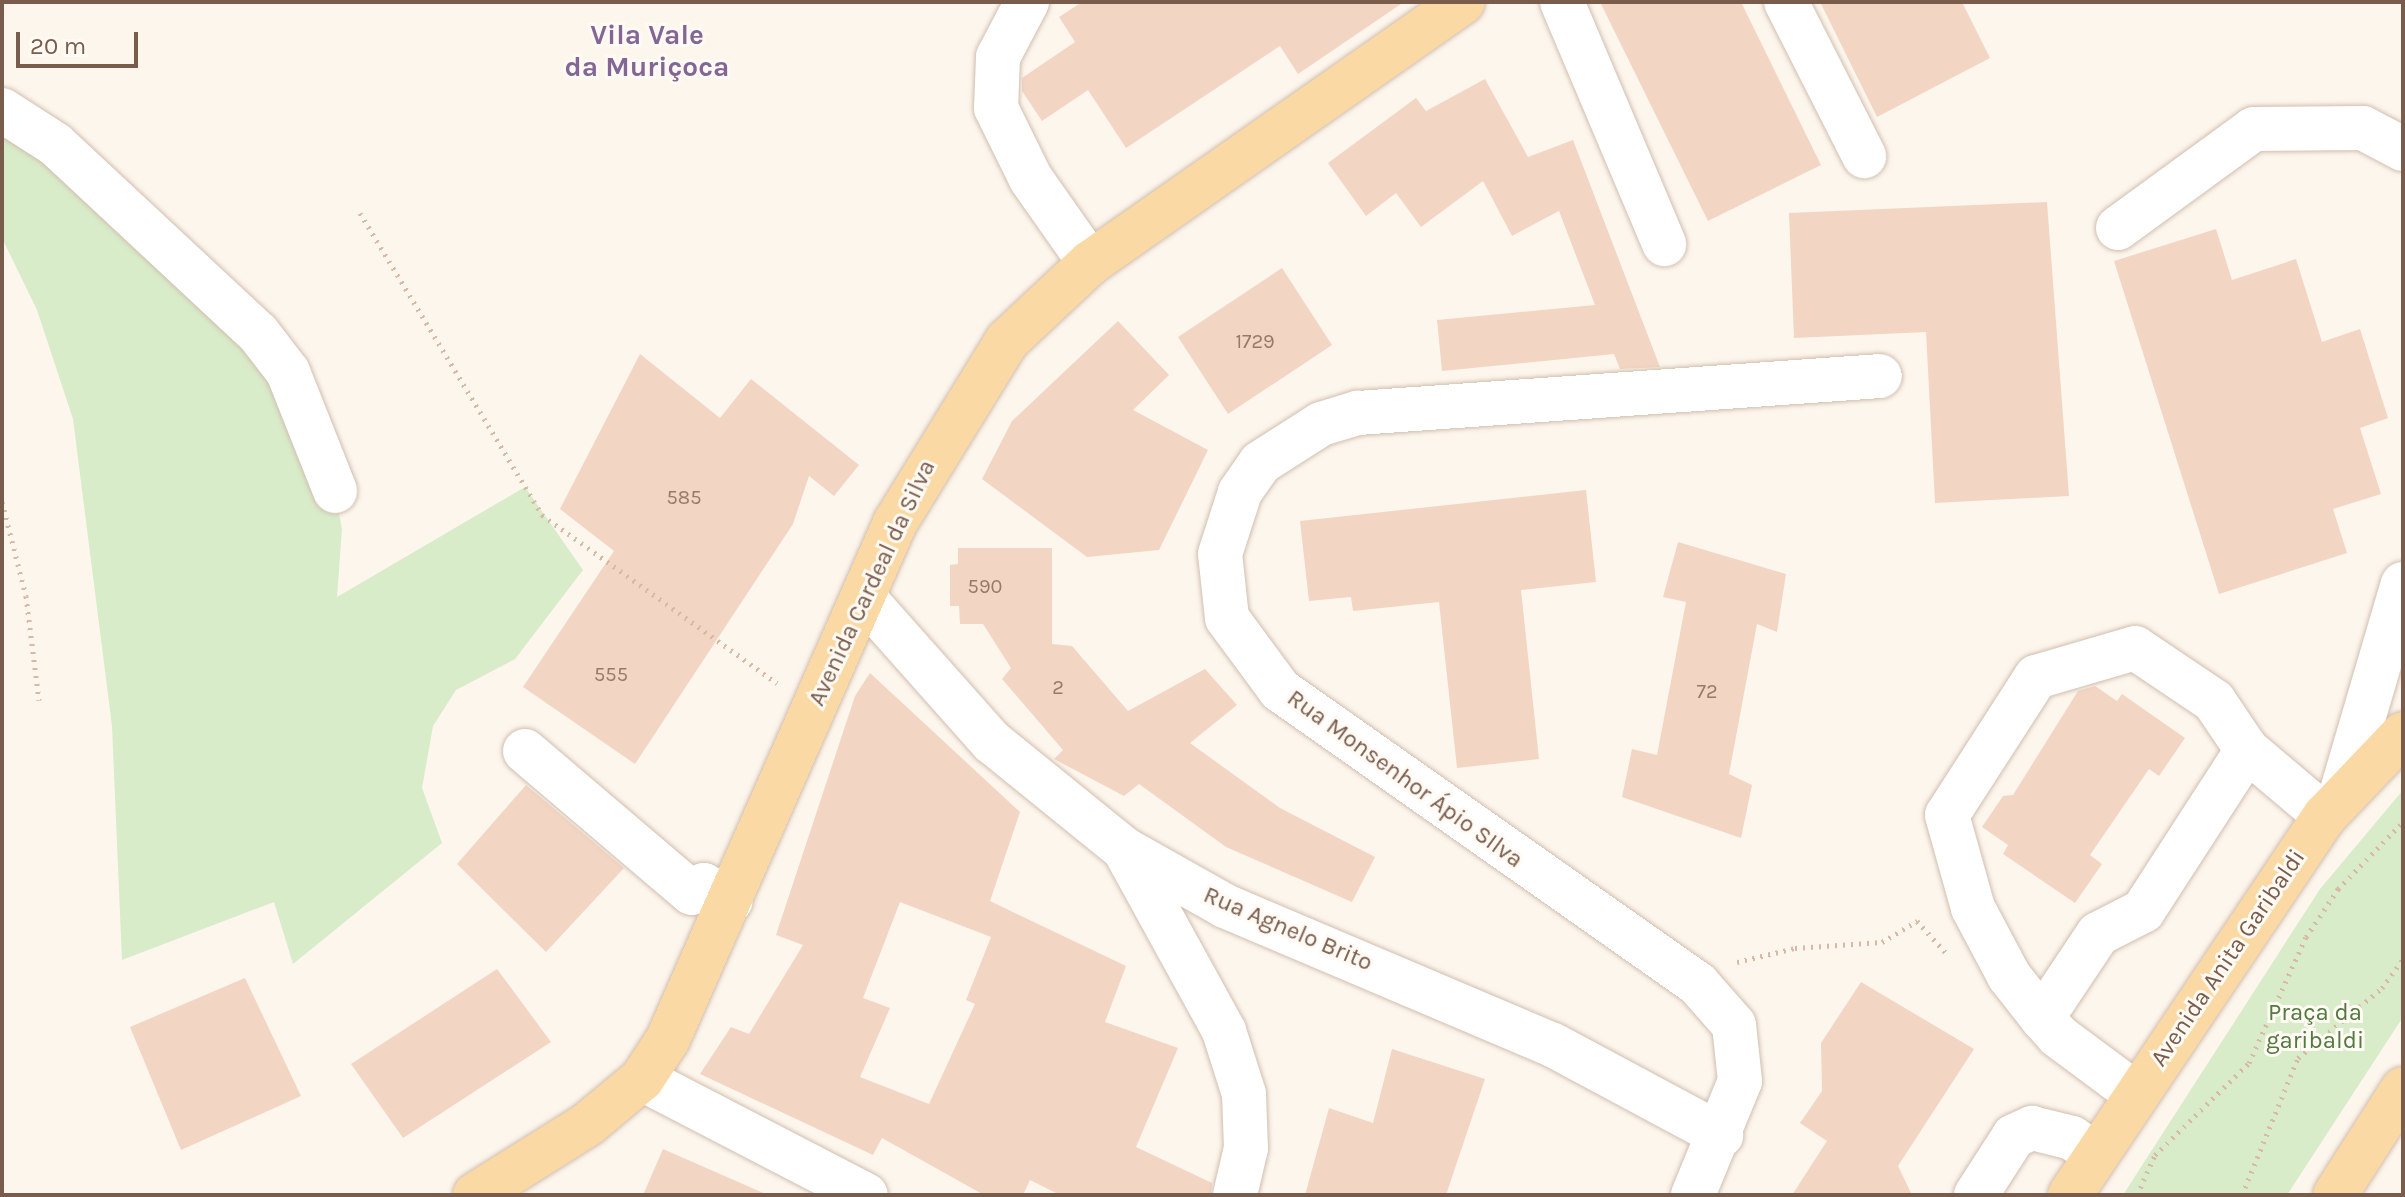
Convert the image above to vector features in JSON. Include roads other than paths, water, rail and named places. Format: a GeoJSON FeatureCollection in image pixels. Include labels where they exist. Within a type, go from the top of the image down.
{"type":"FeatureCollection","features":[{"type":"Feature","properties":{"kind":"main road","name":"Avenida Cardeal da Silva"},"geometry":{"type":"LineString","coordinates":[[475,1195],[588,1124],[642,1079],[731,901],[895,523],[970,390],[1007,341],[1090,263],[1463,2]]}},
{"type":"Feature","properties":{"kind":"main road","name":"Avenida Anita Garibaldi"},"geometry":{"type":"LineString","coordinates":[[2070,1195],[2384,728]]}},
{"type":"Feature","properties":{"kind":"main road"},"geometry":{"type":"LineString","coordinates":[[2335,1195],[2403,1089]]}},
{"type":"Feature","properties":{"kind":"street"},"geometry":{"type":"LineString","coordinates":[[1027,2],[998,57],[996,108],[1031,179],[1090,263]]}},
{"type":"Feature","properties":{"kind":"street"},"geometry":{"type":"LineString","coordinates":[[1562,2],[1664,244]]}},
{"type":"Feature","properties":{"kind":"street"},"geometry":{"type":"LineString","coordinates":[[1786,2],[1864,156]]}},
{"type":"Feature","properties":{"kind":"street"},"geometry":{"type":"LineString","coordinates":[[2,110],[55,144],[258,333],[288,372],[335,491]]}},
{"type":"Feature","properties":{"kind":"street"},"geometry":{"type":"LineString","coordinates":[[2118,228],[2254,129],[2363,128],[2403,149]]}},
{"type":"Feature","properties":{"kind":"street","name":"Rua Monsenhor Ápio SIlva"},"geometry":{"type":"LineString","coordinates":[[1721,1135],[1740,1081],[1734,1025],[1698,984],[1280,690],[1227,618],[1220,554],[1240,492],[1260,463],[1321,424],[1404,407],[1880,376]]}},
{"type":"Feature","properties":{"kind":"street"},"geometry":{"type":"LineString","coordinates":[[2384,728],[2403,584]]}},
{"type":"Feature","properties":{"kind":"street","name":"Rua Agnelo Brito"},"geometry":{"type":"LineString","coordinates":[[864,598],[992,742],[1124,849],[1225,906],[1567,1052],[1721,1135]]}},
{"type":"Feature","properties":{"kind":"street"},"geometry":{"type":"LineString","coordinates":[[2136,1094],[2042,1018],[2009,976],[1973,908],[1947,815],[2036,677],[2135,648],[2214,701],[2247,750],[2333,805]]}},
{"type":"Feature","properties":{"kind":"street"},"geometry":{"type":"LineString","coordinates":[[2384,728],[2403,657]]}},
{"type":"Feature","properties":{"kind":"street"},"geometry":{"type":"LineString","coordinates":[[2042,1018],[2098,934],[2143,911],[2247,750]]}},
{"type":"Feature","properties":{"kind":"street"},"geometry":{"type":"LineString","coordinates":[[525,751],[692,893],[704,885],[731,901]]}},
{"type":"Feature","properties":{"kind":"street"},"geometry":{"type":"LineString","coordinates":[[1124,849],[1232,1056],[1244,1094],[1246,1148],[1235,1195]]}},
{"type":"Feature","properties":{"kind":"street"},"geometry":{"type":"LineString","coordinates":[[642,1079],[866,1195]]}},
{"type":"Feature","properties":{"kind":"street"},"geometry":{"type":"LineString","coordinates":[[1976,1195],[2014,1136],[2032,1128],[2072,1138],[2096,1155]]}},
{"type":"Feature","properties":{"kind":"street"},"geometry":{"type":"LineString","coordinates":[[1693,1195],[1721,1135]]}},
{"type":"Feature","properties":{"kind":"district","name":"Vila Vale da Muriçoca"},"geometry":{"type":"Point","coordinates":[647,51]}},
{"type":"Feature","properties":{"kind":"park label","name":"Praça da garibaldi"},"geometry":{"type":"Point","coordinates":[2315,1027]}}]}
